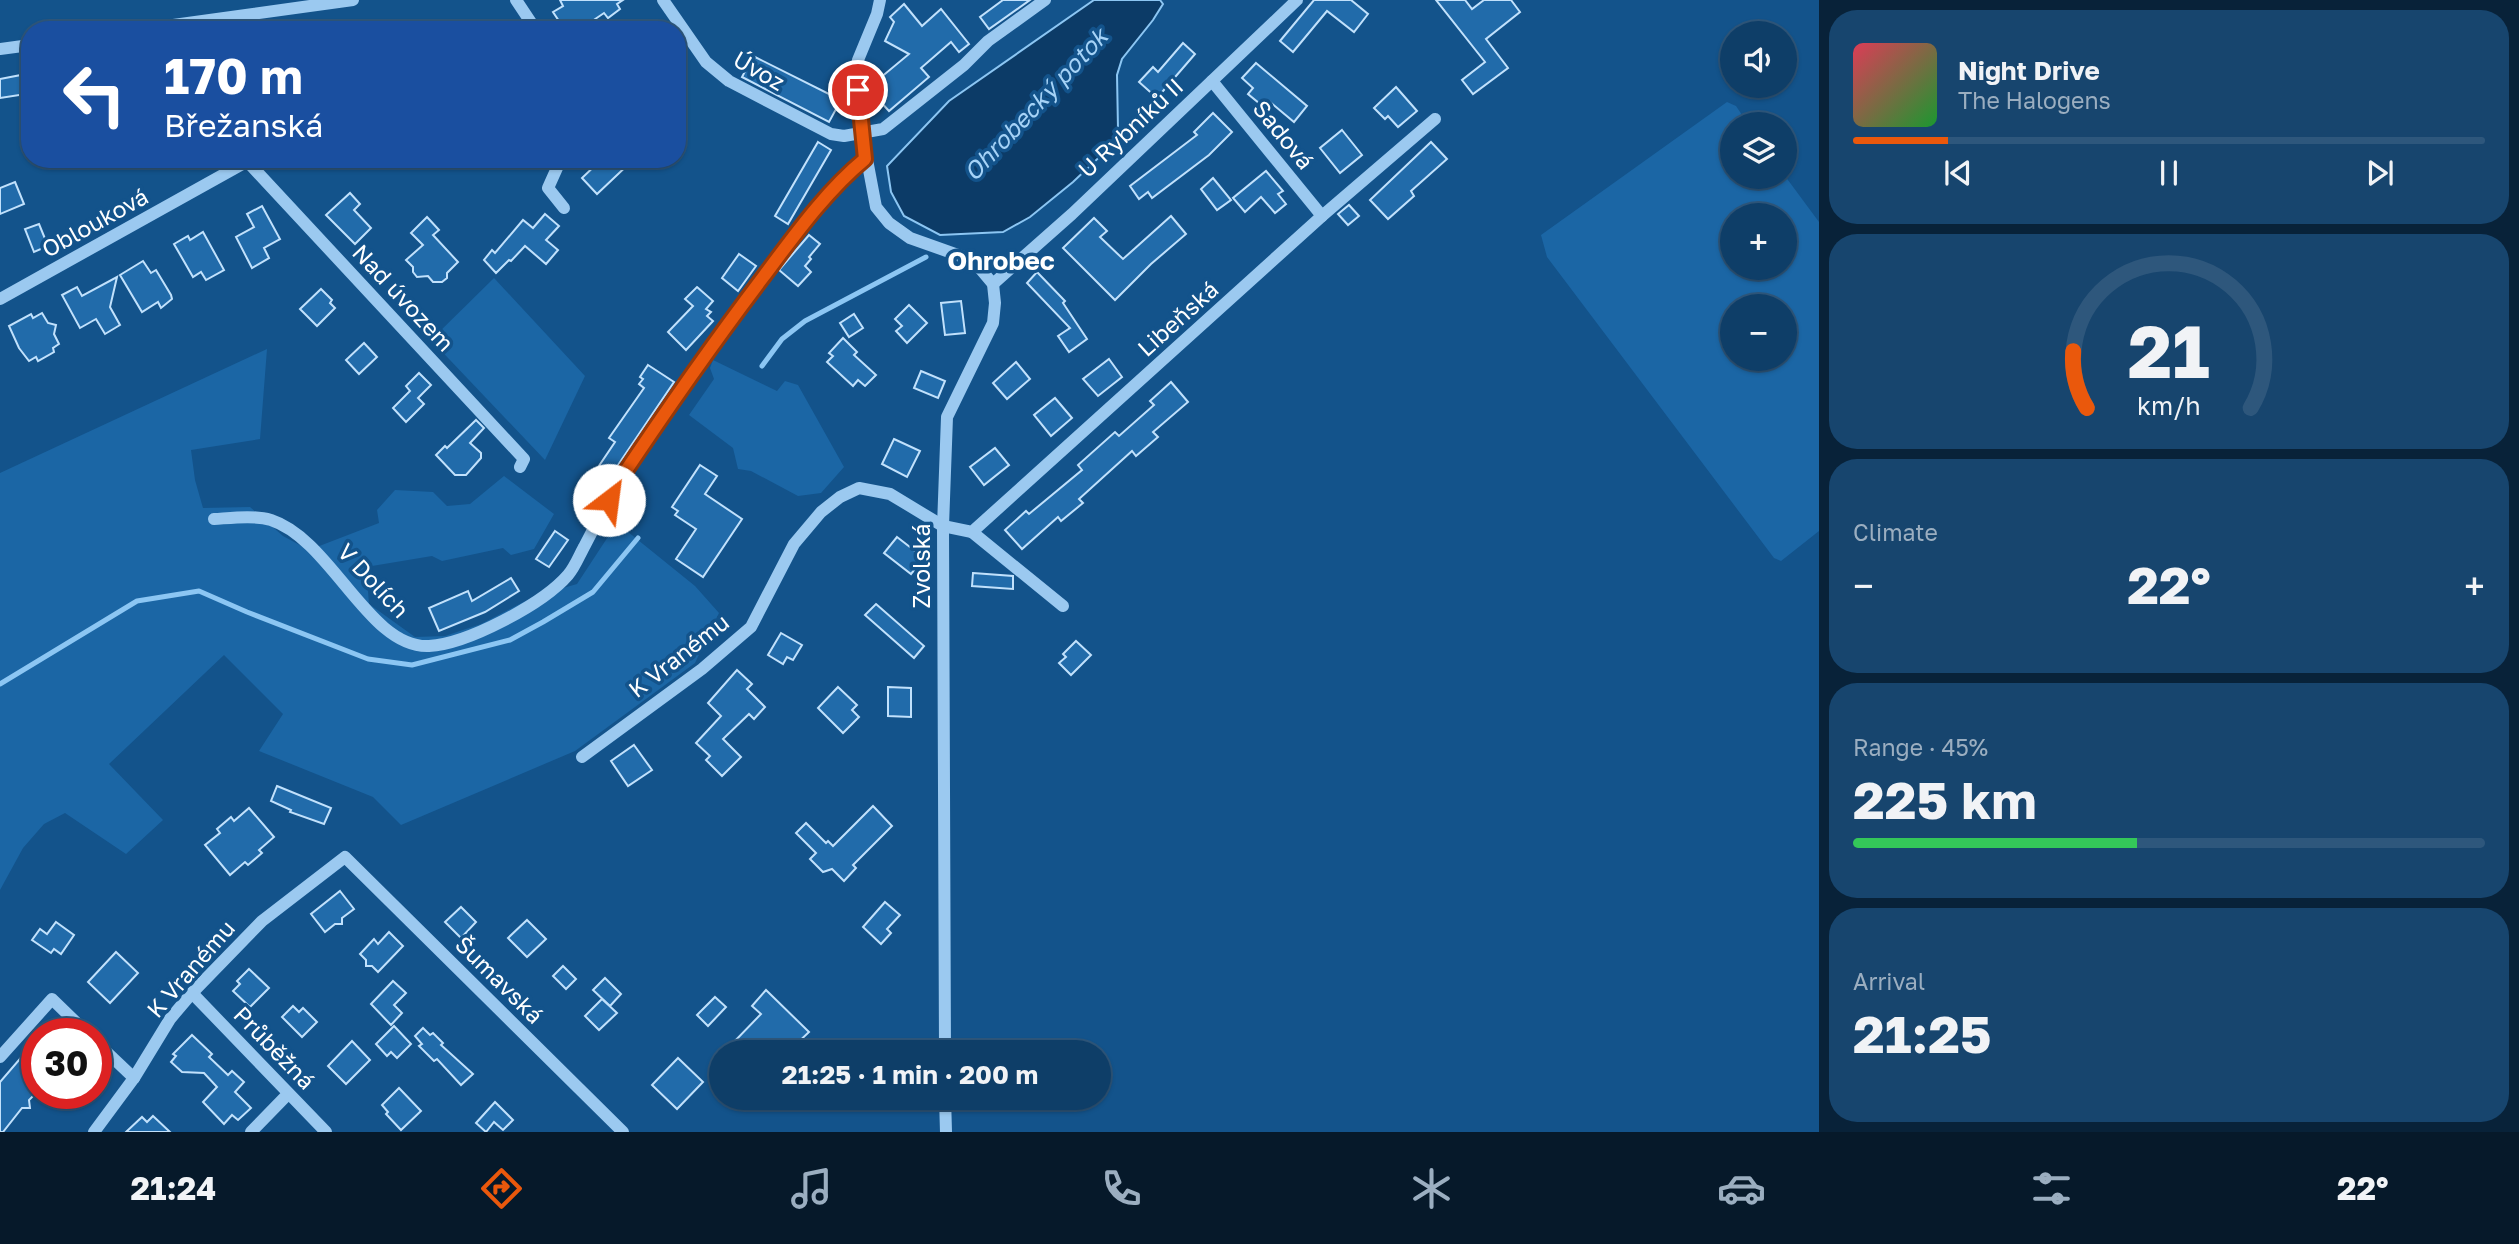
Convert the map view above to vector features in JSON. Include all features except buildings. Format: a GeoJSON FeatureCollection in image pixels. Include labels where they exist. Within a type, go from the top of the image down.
{"type":"FeatureCollection","features":[{"type":"Feature","properties":{"kind":"street"},"geometry":{"type":"LineString","coordinates":[[210,21],[354,0]]}},
{"type":"Feature","properties":{"kind":"street"},"geometry":{"type":"LineString","coordinates":[[516,0],[530,21]]}},
{"type":"Feature","properties":{"kind":"street","name":"Úvoz"},"geometry":{"type":"LineString","coordinates":[[663,0],[678,21]]}},
{"type":"Feature","properties":{"kind":"street"},"geometry":{"type":"LineString","coordinates":[[880,0],[858,60],[865,159],[876,207],[889,223],[910,238],[969,259],[993,284]]}},
{"type":"Feature","properties":{"kind":"street"},"geometry":{"type":"LineString","coordinates":[[862,133],[883,129],[900,118],[964,65],[988,41],[1045,0]]}},
{"type":"Feature","properties":{"kind":"street","name":"U Rybníků II"},"geometry":{"type":"LineString","coordinates":[[993,284],[1072,214],[1297,0]]}},
{"type":"Feature","properties":{"kind":"street","name":"Úvoz"},"geometry":{"type":"LineString","coordinates":[[686,33],[706,62],[729,81],[831,134],[844,136],[862,133]]}},
{"type":"Feature","properties":{"kind":"street"},"geometry":{"type":"LineString","coordinates":[[0,49],[21,46]]}},
{"type":"Feature","properties":{"kind":"street","name":"Sadová"},"geometry":{"type":"LineString","coordinates":[[1212,81],[1322,216]]}},
{"type":"Feature","properties":{"kind":"street","name":"Libeňská"},"geometry":{"type":"LineString","coordinates":[[972,532],[1322,216],[1435,119]]}},
{"type":"Feature","properties":{"kind":"street","name":"V Dolích"},"geometry":{"type":"LineString","coordinates":[[214,519],[268,519],[286,526],[303,538],[328,563],[378,623],[392,634],[411,642],[428,646],[492,626],[544,596],[569,574],[621,478],[708,349],[790,242],[843,179],[865,159]]}},
{"type":"Feature","properties":{"kind":"street","name":"Oblouková"},"geometry":{"type":"LineString","coordinates":[[0,299],[234,168]]}},
{"type":"Feature","properties":{"kind":"street","name":"Nad úvozem"},"geometry":{"type":"LineString","coordinates":[[253,168],[524,459],[520,467]]}},
{"type":"Feature","properties":{"kind":"street"},"geometry":{"type":"LineString","coordinates":[[557,168],[548,188],[564,208]]}},
{"type":"Feature","properties":{"kind":"street","name":"Zvolská"},"geometry":{"type":"LineString","coordinates":[[945,1040],[943,526],[947,417],[993,323],[993,284]]}},
{"type":"Feature","properties":{"kind":"street","name":"K Vranému"},"geometry":{"type":"LineString","coordinates":[[582,757],[702,668],[751,627],[794,544],[821,512],[840,497],[859,488],[890,494],[943,526]]}},
{"type":"Feature","properties":{"kind":"street"},"geometry":{"type":"LineString","coordinates":[[943,526],[972,532],[1063,606]]}},
{"type":"Feature","properties":{"kind":"street","name":"K Vranému"},"geometry":{"type":"LineString","coordinates":[[94,1132],[134,1078],[170,1019],[192,993],[262,921],[345,858]]}},
{"type":"Feature","properties":{"kind":"street","name":"Šumavská"},"geometry":{"type":"LineString","coordinates":[[345,858],[624,1132]]}},
{"type":"Feature","properties":{"kind":"street","name":"Průběžná"},"geometry":{"type":"LineString","coordinates":[[192,993],[326,1132]]}},
{"type":"Feature","properties":{"kind":"street"},"geometry":{"type":"LineString","coordinates":[[35,1018],[52,999],[72,1018]]}},
{"type":"Feature","properties":{"kind":"street"},"geometry":{"type":"LineString","coordinates":[[0,1057],[21,1034]]}},
{"type":"Feature","properties":{"kind":"street"},"geometry":{"type":"LineString","coordinates":[[112,1057],[134,1078]]}},
{"type":"Feature","properties":{"kind":"street"},"geometry":{"type":"LineString","coordinates":[[251,1132],[288,1094]]}},
{"type":"Feature","properties":{"kind":"street"},"geometry":{"type":"LineString","coordinates":[[946,1110],[946,1132]]}},
{"type":"Feature","properties":{"kind":"shaded area"},"geometry":{"type":"Polygon","coordinates":[[[1727,102],[1736,106],[1740,112],[1720,112],[1720,189],[1795,189],[1819,222],[1819,531],[1781,561],[1774,558],[1547,257],[1541,235],[1727,102]]]}},
{"type":"Feature","properties":{"kind":"shaded area"},"geometry":{"type":"Polygon","coordinates":[[[494,278],[585,376],[545,460],[431,340],[494,278]]]}},
{"type":"Feature","properties":{"kind":"shaded area"},"geometry":{"type":"Polygon","coordinates":[[[267,349],[260,439],[191,450],[195,480],[203,508],[250,507],[283,536],[309,550],[379,523],[377,510],[395,490],[433,492],[447,506],[470,504],[504,476],[554,514],[534,549],[511,555],[503,548],[442,561],[432,556],[366,567],[369,604],[415,637],[445,636],[481,624],[535,596],[577,584],[617,523],[695,586],[719,613],[695,663],[575,751],[401,825],[373,797],[259,751],[283,714],[224,655],[109,764],[163,820],[126,854],[65,813],[44,824],[23,848],[0,890],[0,473],[267,349]]]}},
{"type":"Feature","properties":{"kind":"shaded area"},"geometry":{"type":"Polygon","coordinates":[[[713,360],[777,391],[785,381],[798,385],[844,467],[821,493],[798,496],[751,471],[738,469],[733,448],[689,415],[714,379],[710,368],[713,360]]]}},
{"type":"Feature","properties":{"kind":"water"},"geometry":{"type":"Polygon","coordinates":[[[1094,0],[1160,0],[1163,4],[1122,59],[1117,75],[1118,129],[1109,148],[1030,217],[1003,232],[940,235],[904,216],[891,192],[887,166],[949,101],[1094,0]]]}},
{"type":"Feature","properties":{"kind":"waterway","name":"Ohrobecký potok"},"geometry":{"type":"LineString","coordinates":[[762,366],[782,339],[805,321],[926,257]]}},
{"type":"Feature","properties":{"kind":"waterway","name":"Ohrobecký potok"},"geometry":{"type":"LineString","coordinates":[[0,684],[137,601],[199,591],[368,659],[412,665],[510,640],[543,622],[593,592],[638,538]]}},
{"type":"Feature","properties":{"kind":"district","name":"Ohrobec"},"geometry":{"type":"Point","coordinates":[1001,261]}},
{"type":"Feature","properties":{"kind":"route"},"geometry":{"type":"LineString","coordinates":[[609,500],[708,349],[790,242],[849,172],[865,159],[858,90]]}}]}
